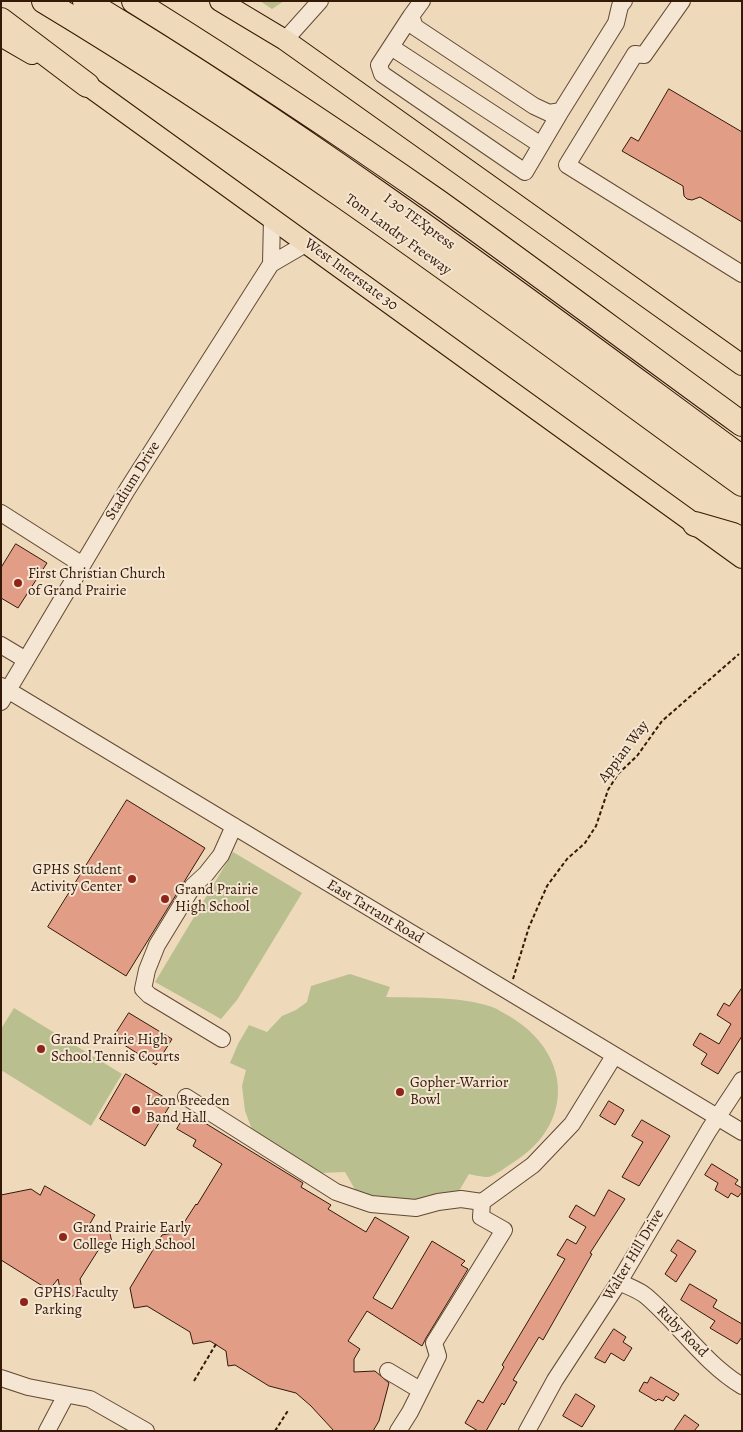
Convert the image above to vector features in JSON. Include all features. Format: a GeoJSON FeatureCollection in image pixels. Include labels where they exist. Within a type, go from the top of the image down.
{"type":"FeatureCollection","features":[{"type":"Feature","properties":{"kind":"highway","name":"Tom Landry Freeway"},"geometry":{"type":"LineString","coordinates":[[44,1],[149,67],[351,200],[742,484]]}},
{"type":"Feature","properties":{"kind":"highway","name":"I 30 TEXpress"},"geometry":{"type":"LineString","coordinates":[[86,1],[226,90],[434,231],[742,458]]}},
{"type":"Feature","properties":{"kind":"highway"},"geometry":{"type":"LineString","coordinates":[[134,1],[387,166],[742,424]]}},
{"type":"Feature","properties":{"kind":"highway"},"geometry":{"type":"LineString","coordinates":[[1,20],[86,85]]}},
{"type":"Feature","properties":{"kind":"highway"},"geometry":{"type":"LineString","coordinates":[[695,524],[734,535],[742,540]]}},
{"type":"Feature","properties":{"kind":"main road"},"geometry":{"type":"LineString","coordinates":[[220,1],[285,40],[742,365]]}},
{"type":"Feature","properties":{"kind":"main road","name":"West Interstate 30"},"geometry":{"type":"LineString","coordinates":[[1,36],[86,85],[742,558]]}},
{"type":"Feature","properties":{"kind":"street"},"geometry":{"type":"LineString","coordinates":[[285,40],[320,1]]}},
{"type":"Feature","properties":{"kind":"street"},"geometry":{"type":"LineString","coordinates":[[422,1],[379,65],[382,74],[525,172],[616,23],[619,3]]}},
{"type":"Feature","properties":{"kind":"street"},"geometry":{"type":"LineString","coordinates":[[682,1],[644,55],[635,54],[567,165],[742,274]]}},
{"type":"Feature","properties":{"kind":"street"},"geometry":{"type":"LineString","coordinates":[[411,16],[415,27],[534,106],[549,112],[561,112]]}},
{"type":"Feature","properties":{"kind":"street"},"geometry":{"type":"LineString","coordinates":[[391,47],[541,145]]}},
{"type":"Feature","properties":{"kind":"street"},"geometry":{"type":"LineString","coordinates":[[271,264],[272,218]]}},
{"type":"Feature","properties":{"kind":"street","name":"Stadium Drive"},"geometry":{"type":"LineString","coordinates":[[4,693],[26,660],[81,564],[127,490],[271,264],[307,243]]}},
{"type":"Feature","properties":{"kind":"street"},"geometry":{"type":"LineString","coordinates":[[1,513],[81,564]]}},
{"type":"Feature","properties":{"kind":"street"},"geometry":{"type":"LineString","coordinates":[[1,645],[26,660]]}},
{"type":"Feature","properties":{"kind":"street","name":"East Tarrant Road"},"geometry":{"type":"LineString","coordinates":[[4,693],[234,826],[508,993],[742,1132]]}},
{"type":"Feature","properties":{"kind":"street"},"geometry":{"type":"LineString","coordinates":[[222,1039],[143,989],[147,970],[157,946],[193,886],[206,874],[221,855],[234,826]]}},
{"type":"Feature","properties":{"kind":"street"},"geometry":{"type":"LineString","coordinates":[[186,1097],[252,1141],[336,1192],[371,1204],[416,1208],[438,1202],[461,1199],[482,1202],[533,1165],[572,1124],[614,1056]]}},
{"type":"Feature","properties":{"kind":"street","name":"Walter Hill Drive"},"geometry":{"type":"LineString","coordinates":[[526,1431],[555,1380],[619,1282],[709,1130],[742,1080]]}},
{"type":"Feature","properties":{"kind":"street"},"geometry":{"type":"LineString","coordinates":[[398,1431],[438,1356],[434,1343],[504,1230],[481,1217],[482,1202]]}},
{"type":"Feature","properties":{"kind":"street","name":"Ruby Road"},"geometry":{"type":"LineString","coordinates":[[619,1282],[645,1295],[707,1358],[742,1386]]}},
{"type":"Feature","properties":{"kind":"street"},"geometry":{"type":"LineString","coordinates":[[388,1370],[420,1390]]}},
{"type":"Feature","properties":{"kind":"street"},"geometry":{"type":"LineString","coordinates":[[1,1378],[28,1387],[90,1399],[146,1431]]}},
{"type":"Feature","properties":{"kind":"street"},"geometry":{"type":"LineString","coordinates":[[47,1431],[66,1395]]}},
{"type":"Feature","properties":{"kind":"path","name":"Appian Way"},"geometry":{"type":"LineString","coordinates":[[508,993],[529,927],[547,886],[567,859],[584,842],[596,826],[608,790],[618,774],[637,756],[662,721],[739,654]]}},
{"type":"Feature","properties":{"kind":"path"},"geometry":{"type":"LineString","coordinates":[[194,1381],[216,1344]]}},
{"type":"Feature","properties":{"kind":"path"},"geometry":{"type":"LineString","coordinates":[[275,1431],[289,1409]]}},
{"type":"Feature","properties":{"kind":"green space"},"geometry":{"type":"Polygon","coordinates":[[[260,1],[284,1],[272,9],[260,1]]]}},
{"type":"Feature","properties":{"kind":"green space"},"geometry":{"type":"Polygon","coordinates":[[[233,852],[302,893],[237,1000],[221,1019],[155,982],[233,852]]]}},
{"type":"Feature","properties":{"kind":"green space","name":"Gopher-Warrior Bowl"},"geometry":{"type":"Polygon","coordinates":[[[350,974],[390,987],[386,997],[453,999],[480,1003],[509,1016],[530,1031],[545,1049],[554,1068],[558,1088],[556,1108],[548,1128],[534,1146],[514,1162],[491,1176],[483,1177],[469,1174],[459,1191],[425,1201],[399,1203],[357,1193],[345,1172],[320,1173],[254,1135],[245,1111],[242,1086],[246,1070],[230,1063],[249,1025],[267,1032],[282,1016],[296,1010],[307,1002],[311,986],[350,974]]]}},
{"type":"Feature","properties":{"kind":"green space","name":"Grand Prairie High School Tennis Courts"},"geometry":{"type":"Polygon","coordinates":[[[14,1008],[122,1074],[91,1126],[1,1070],[1,1029],[14,1008]]]}},
{"type":"Feature","properties":{"kind":"building"},"geometry":{"type":"Polygon","coordinates":[[[669,89],[742,132],[742,222],[700,197],[692,200],[687,199],[684,196],[683,186],[622,151],[631,137],[638,141],[669,89]]]}},
{"type":"Feature","properties":{"kind":"building","name":"First Christian Church of Grand Prairie"},"geometry":{"type":"Polygon","coordinates":[[[16,544],[47,563],[18,608],[1,598],[1,568],[16,544]]]}},
{"type":"Feature","properties":{"kind":"building","name":"GPHS Student Activity Center"},"geometry":{"type":"Polygon","coordinates":[[[127,800],[205,848],[126,976],[48,927],[127,800]]]}},
{"type":"Feature","properties":{"kind":"building"},"geometry":{"type":"Polygon","coordinates":[[[742,988],[742,1036],[718,1074],[701,1064],[707,1054],[693,1045],[700,1033],[719,1044],[731,1024],[717,1015],[724,1003],[729,1006],[742,988]]]}},
{"type":"Feature","properties":{"kind":"building"},"geometry":{"type":"Polygon","coordinates":[[[129,1013],[172,1039],[156,1065],[113,1038],[129,1013]]]}},
{"type":"Feature","properties":{"kind":"building","name":"Leon Breeden Band Hall"},"geometry":{"type":"Polygon","coordinates":[[[126,1074],[172,1102],[145,1146],[100,1119],[126,1074]]]}},
{"type":"Feature","properties":{"kind":"building"},"geometry":{"type":"Polygon","coordinates":[[[609,1101],[624,1110],[615,1125],[600,1116],[609,1101]]]}},
{"type":"Feature","properties":{"kind":"building"},"geometry":{"type":"Polygon","coordinates":[[[187,1112],[303,1183],[301,1187],[331,1205],[328,1209],[366,1232],[375,1217],[409,1237],[373,1298],[392,1309],[432,1241],[465,1261],[461,1265],[468,1269],[422,1346],[367,1311],[348,1341],[360,1349],[354,1359],[354,1372],[375,1371],[389,1383],[379,1421],[373,1431],[334,1431],[296,1393],[269,1386],[235,1365],[228,1366],[226,1351],[210,1341],[193,1344],[190,1332],[147,1306],[134,1308],[130,1288],[162,1235],[178,1232],[222,1164],[193,1146],[196,1140],[177,1129],[187,1112]]]}},
{"type":"Feature","properties":{"kind":"building"},"geometry":{"type":"Polygon","coordinates":[[[642,1120],[670,1136],[639,1186],[622,1177],[643,1142],[632,1136],[642,1120]]]}},
{"type":"Feature","properties":{"kind":"building"},"geometry":{"type":"Polygon","coordinates":[[[712,1164],[738,1180],[735,1184],[742,1188],[742,1192],[738,1197],[731,1193],[728,1198],[715,1190],[718,1183],[705,1175],[712,1164]]]}},
{"type":"Feature","properties":{"kind":"building"},"geometry":{"type":"Polygon","coordinates":[[[45,1186],[95,1215],[85,1232],[108,1226],[113,1246],[99,1249],[80,1279],[83,1294],[62,1298],[58,1279],[49,1290],[1,1260],[1,1195],[31,1189],[40,1195],[45,1186]]]}},
{"type":"Feature","properties":{"kind":"building"},"geometry":{"type":"Polygon","coordinates":[[[609,1190],[625,1199],[590,1253],[592,1254],[543,1340],[539,1337],[513,1380],[517,1382],[504,1405],[502,1403],[486,1431],[478,1431],[465,1423],[478,1400],[483,1403],[504,1367],[502,1365],[565,1259],[557,1255],[567,1239],[576,1244],[586,1227],[569,1217],[576,1205],[594,1216],[609,1190]]]}},
{"type":"Feature","properties":{"kind":"building"},"geometry":{"type":"Polygon","coordinates":[[[678,1240],[696,1251],[676,1282],[665,1274],[677,1255],[671,1251],[678,1240]]]}},
{"type":"Feature","properties":{"kind":"building"},"geometry":{"type":"Polygon","coordinates":[[[690,1284],[717,1300],[713,1307],[742,1324],[742,1337],[737,1344],[710,1328],[715,1321],[681,1300],[690,1284]]]}},
{"type":"Feature","properties":{"kind":"building"},"geometry":{"type":"Polygon","coordinates":[[[614,1329],[626,1337],[623,1342],[632,1348],[624,1361],[611,1353],[605,1363],[595,1358],[614,1329]]]}},
{"type":"Feature","properties":{"kind":"building"},"geometry":{"type":"Polygon","coordinates":[[[651,1377],[679,1394],[674,1401],[666,1396],[663,1401],[658,1399],[656,1401],[639,1391],[644,1382],[647,1383],[651,1377]]]}},
{"type":"Feature","properties":{"kind":"building"},"geometry":{"type":"Polygon","coordinates":[[[576,1394],[595,1406],[582,1427],[563,1416],[576,1394]]]}},
{"type":"Feature","properties":{"kind":"building"},"geometry":{"type":"Polygon","coordinates":[[[685,1415],[699,1425],[694,1431],[674,1431],[685,1415]]]}},
{"type":"Feature","properties":{"kind":"place","name":"First Christian Church of Grand Prairie"},"geometry":{"type":"Point","coordinates":[18,583]}},
{"type":"Feature","properties":{"kind":"place","name":"GPHS Student Activity Center"},"geometry":{"type":"Point","coordinates":[132,879]}},
{"type":"Feature","properties":{"kind":"place","name":"Grand Prairie High School"},"geometry":{"type":"Point","coordinates":[165,899]}},
{"type":"Feature","properties":{"kind":"place","name":"Grand Prairie High School Tennis Courts"},"geometry":{"type":"Point","coordinates":[41,1049]}},
{"type":"Feature","properties":{"kind":"place","name":"Gopher-Warrior Bowl"},"geometry":{"type":"Point","coordinates":[400,1092]}},
{"type":"Feature","properties":{"kind":"place","name":"Leon Breeden Band Hall"},"geometry":{"type":"Point","coordinates":[136,1110]}},
{"type":"Feature","properties":{"kind":"place","name":"Grand Prairie Early College High School"},"geometry":{"type":"Point","coordinates":[63,1237]}},
{"type":"Feature","properties":{"kind":"place","name":"GPHS Faculty Parking"},"geometry":{"type":"Point","coordinates":[24,1302]}}]}
